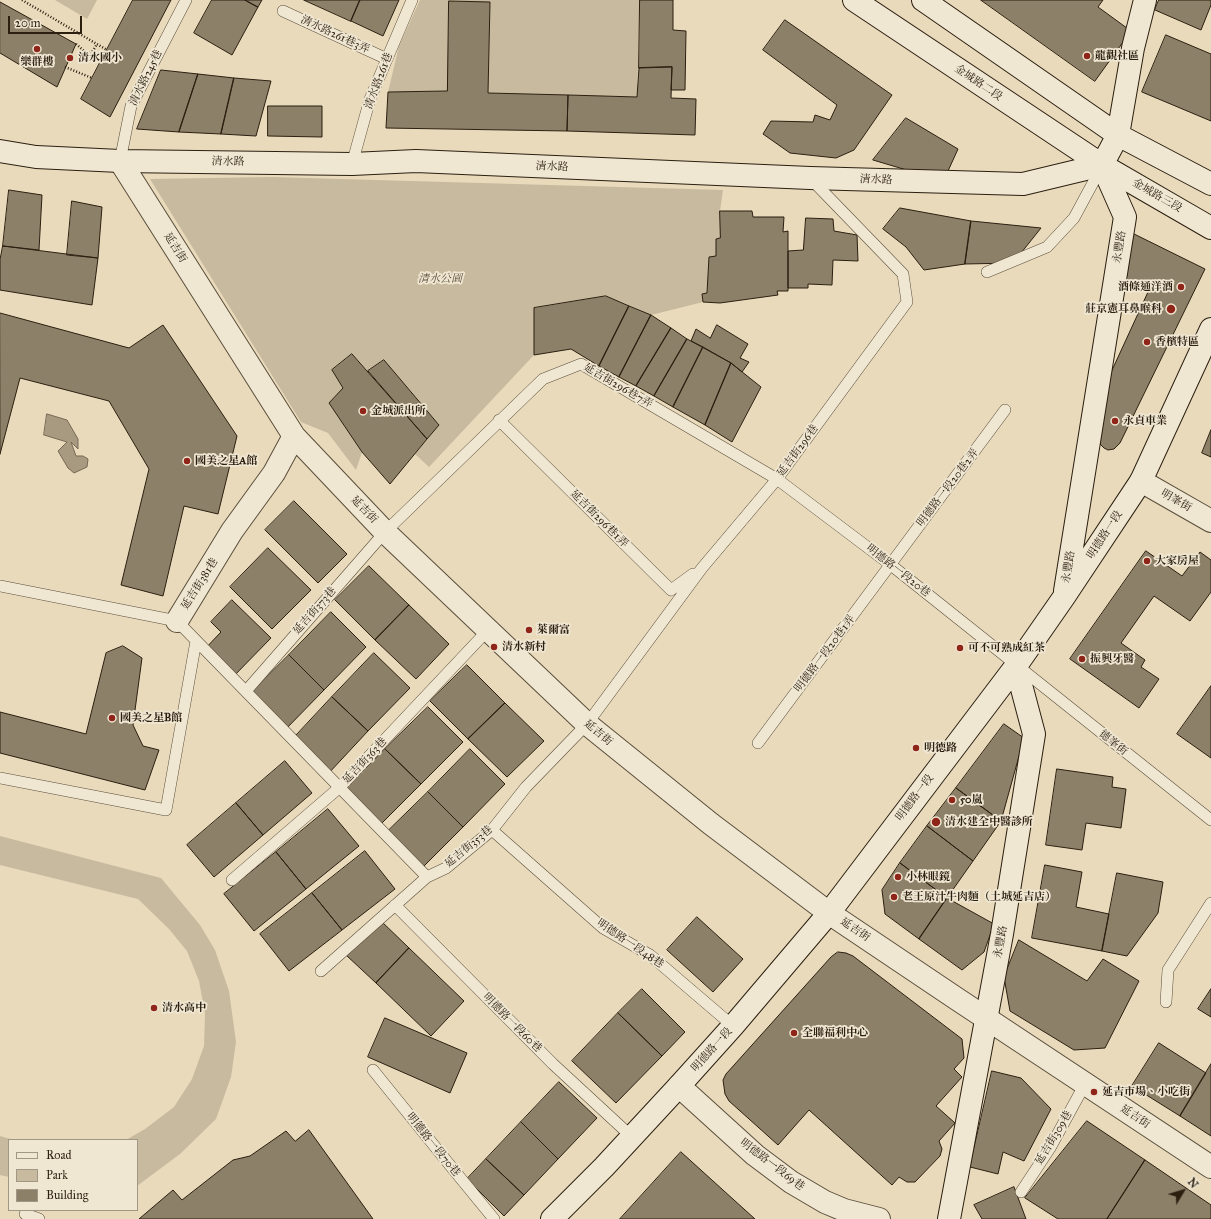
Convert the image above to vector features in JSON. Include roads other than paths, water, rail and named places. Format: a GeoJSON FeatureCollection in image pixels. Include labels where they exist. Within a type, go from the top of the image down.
{"type":"FeatureCollection","features":[{"type":"Feature","properties":{"kind":"street","name":"金城路二段"},"geometry":{"type":"LineString","coordinates":[[854,0],[1102,165]]}},
{"type":"Feature","properties":{"kind":"street"},"geometry":{"type":"LineString","coordinates":[[923,0],[1118,135],[1211,184]]}},
{"type":"Feature","properties":{"kind":"street"},"geometry":{"type":"LineString","coordinates":[[1102,165],[1118,135],[1134,48],[1145,0]]}},
{"type":"Feature","properties":{"kind":"street","name":"清水路"},"geometry":{"type":"LineString","coordinates":[[0,151],[36,157],[120,161],[352,164],[416,161],[810,178],[1023,184],[1102,165]]}},
{"type":"Feature","properties":{"kind":"street","name":"延吉街"},"geometry":{"type":"LineString","coordinates":[[120,161],[294,436],[385,532],[587,724],[711,824],[830,913],[1211,1167]]}},
{"type":"Feature","properties":{"kind":"street","name":"金城路三段"},"geometry":{"type":"LineString","coordinates":[[1102,165],[1211,228]]}},
{"type":"Feature","properties":{"kind":"street","name":"永豐路"},"geometry":{"type":"LineString","coordinates":[[1064,597],[1125,217],[1102,165]]}},
{"type":"Feature","properties":{"kind":"street","name":"明德路一段"},"geometry":{"type":"LineString","coordinates":[[552,1219],[632,1137],[679,1086],[733,1026],[830,913],[1016,666],[1141,481],[1211,329]]}},
{"type":"Feature","properties":{"kind":"street","name":"延吉街381巷"},"geometry":{"type":"LineString","coordinates":[[177,621],[232,531],[274,473],[294,436]]}},
{"type":"Feature","properties":{"kind":"street","name":"明峯街"},"geometry":{"type":"LineString","coordinates":[[1141,481],[1211,521]]}},
{"type":"Feature","properties":{"kind":"street","name":"永豐路"},"geometry":{"type":"LineString","coordinates":[[946,1219],[987,1019],[1034,734],[1016,666]]}},
{"type":"Feature","properties":{"kind":"street","name":"明德路一段69巷"},"geometry":{"type":"LineString","coordinates":[[679,1086],[755,1154],[792,1182],[825,1202],[844,1210],[879,1219]]}},
{"type":"Feature","properties":{"kind":"lane","name":"清水路245巷"},"geometry":{"type":"LineString","coordinates":[[120,161],[131,106],[186,0]]}},
{"type":"Feature","properties":{"kind":"lane","name":"清水路261巷"},"geometry":{"type":"LineString","coordinates":[[352,164],[370,99],[412,0]]}},
{"type":"Feature","properties":{"kind":"lane","name":"清水路261巷3弄"},"geometry":{"type":"LineString","coordinates":[[283,12],[387,59]]}},
{"type":"Feature","properties":{"kind":"lane"},"geometry":{"type":"LineString","coordinates":[[987,272],[1047,247],[1074,218],[1102,165]]}},
{"type":"Feature","properties":{"kind":"lane","name":"延吉街296巷"},"geometry":{"type":"LineString","coordinates":[[587,724],[702,568],[777,479],[907,302],[903,274],[810,178]]}},
{"type":"Feature","properties":{"kind":"lane","name":"延吉街296巷7弄"},"geometry":{"type":"LineString","coordinates":[[385,532],[543,379],[581,364],[777,479]]}},
{"type":"Feature","properties":{"kind":"lane","name":"明德路一段20巷2弄"},"geometry":{"type":"LineString","coordinates":[[891,565],[1005,410]]}},
{"type":"Feature","properties":{"kind":"lane","name":"延吉街296巷1弄"},"geometry":{"type":"LineString","coordinates":[[499,420],[671,590],[702,568]]}},
{"type":"Feature","properties":{"kind":"lane","name":"明德路一段20巷"},"geometry":{"type":"LineString","coordinates":[[777,479],[891,565],[1016,666]]}},
{"type":"Feature","properties":{"kind":"lane","name":"延吉街373巷"},"geometry":{"type":"LineString","coordinates":[[246,691],[385,532]]}},
{"type":"Feature","properties":{"kind":"lane","name":"明德路一段20巷1弄"},"geometry":{"type":"LineString","coordinates":[[758,743],[891,565]]}},
{"type":"Feature","properties":{"kind":"lane","name":"延吉街381巷"},"geometry":{"type":"LineString","coordinates":[[0,586],[177,621]]}},
{"type":"Feature","properties":{"kind":"lane"},"geometry":{"type":"LineString","coordinates":[[177,621],[427,877]]}},
{"type":"Feature","properties":{"kind":"lane","name":"延吉街363巷"},"geometry":{"type":"LineString","coordinates":[[232,880],[340,787],[488,630]]}},
{"type":"Feature","properties":{"kind":"lane"},"geometry":{"type":"LineString","coordinates":[[0,778],[166,810],[196,641]]}},
{"type":"Feature","properties":{"kind":"lane","name":"德峯街"},"geometry":{"type":"LineString","coordinates":[[1016,666],[1211,820]]}},
{"type":"Feature","properties":{"kind":"lane","name":"延吉街353巷"},"geometry":{"type":"LineString","coordinates":[[321,971],[427,877],[446,868],[492,830],[526,787],[587,724]]}},
{"type":"Feature","properties":{"kind":"lane","name":"明德路一段48巷"},"geometry":{"type":"LineString","coordinates":[[492,830],[603,928],[650,955],[733,1026]]}},
{"type":"Feature","properties":{"kind":"lane"},"geometry":{"type":"LineString","coordinates":[[1166,1002],[1168,970],[1211,903]]}},
{"type":"Feature","properties":{"kind":"lane","name":"明德路一段60巷"},"geometry":{"type":"LineString","coordinates":[[395,905],[553,1064],[632,1137]]}},
{"type":"Feature","properties":{"kind":"lane","name":"明德路一段70巷"},"geometry":{"type":"LineString","coordinates":[[373,1070],[494,1219]]}},
{"type":"Feature","properties":{"kind":"lane","name":"延吉街309巷"},"geometry":{"type":"LineString","coordinates":[[1021,1192],[1050,1148],[1086,1084]]}},
{"type":"Feature","properties":{"kind":"lane"},"geometry":{"type":"LineString","coordinates":[[25,1214],[39,1219]]}},
{"type":"Feature","properties":{"kind":"place","name":"樂群樓"},"geometry":{"type":"Point","coordinates":[37,49]}},
{"type":"Feature","properties":{"kind":"place","name":"龍觀社區"},"geometry":{"type":"Point","coordinates":[1087,56]}},
{"type":"Feature","properties":{"kind":"place","name":"清水國小"},"geometry":{"type":"Point","coordinates":[70,58]}},
{"type":"Feature","properties":{"kind":"place","name":"酒條通洋酒"},"geometry":{"type":"Point","coordinates":[1181,287]}},
{"type":"Feature","properties":{"kind":"place","name":"莊京憲耳鼻喉科"},"geometry":{"type":"Point","coordinates":[1171,309]}},
{"type":"Feature","properties":{"kind":"place","name":"香檳特區"},"geometry":{"type":"Point","coordinates":[1147,342]}},
{"type":"Feature","properties":{"kind":"place","name":"金城派出所"},"geometry":{"type":"Point","coordinates":[363,411]}},
{"type":"Feature","properties":{"kind":"place","name":"永貞車業"},"geometry":{"type":"Point","coordinates":[1115,421]}},
{"type":"Feature","properties":{"kind":"place","name":"國美之星A館"},"geometry":{"type":"Point","coordinates":[187,461]}},
{"type":"Feature","properties":{"kind":"place","name":"大家房屋"},"geometry":{"type":"Point","coordinates":[1147,561]}},
{"type":"Feature","properties":{"kind":"place","name":"萊爾富"},"geometry":{"type":"Point","coordinates":[529,630]}},
{"type":"Feature","properties":{"kind":"place","name":"清水新村"},"geometry":{"type":"Point","coordinates":[494,647]}},
{"type":"Feature","properties":{"kind":"place","name":"可不可熟成紅茶"},"geometry":{"type":"Point","coordinates":[960,648]}},
{"type":"Feature","properties":{"kind":"place","name":"振興牙醫"},"geometry":{"type":"Point","coordinates":[1082,659]}},
{"type":"Feature","properties":{"kind":"place","name":"國美之星B館"},"geometry":{"type":"Point","coordinates":[112,718]}},
{"type":"Feature","properties":{"kind":"place","name":"明德路"},"geometry":{"type":"Point","coordinates":[916,748]}},
{"type":"Feature","properties":{"kind":"place","name":"50嵐"},"geometry":{"type":"Point","coordinates":[952,800]}},
{"type":"Feature","properties":{"kind":"place","name":"清水建全中醫診所"},"geometry":{"type":"Point","coordinates":[936,822]}},
{"type":"Feature","properties":{"kind":"place","name":"小林眼鏡"},"geometry":{"type":"Point","coordinates":[898,877]}},
{"type":"Feature","properties":{"kind":"place","name":"老王原汁牛肉麵（土城延吉店）"},"geometry":{"type":"Point","coordinates":[894,897]}},
{"type":"Feature","properties":{"kind":"place","name":"清水高中"},"geometry":{"type":"Point","coordinates":[154,1008]}},
{"type":"Feature","properties":{"kind":"place","name":"全聯福利中心"},"geometry":{"type":"Point","coordinates":[794,1033]}},
{"type":"Feature","properties":{"kind":"place","name":"延吉市場、小吃街"},"geometry":{"type":"Point","coordinates":[1094,1092]}},
{"type":"Feature","properties":{"kind":"park label","name":"清水公園"},"geometry":{"type":"Point","coordinates":[440,279]}}]}
